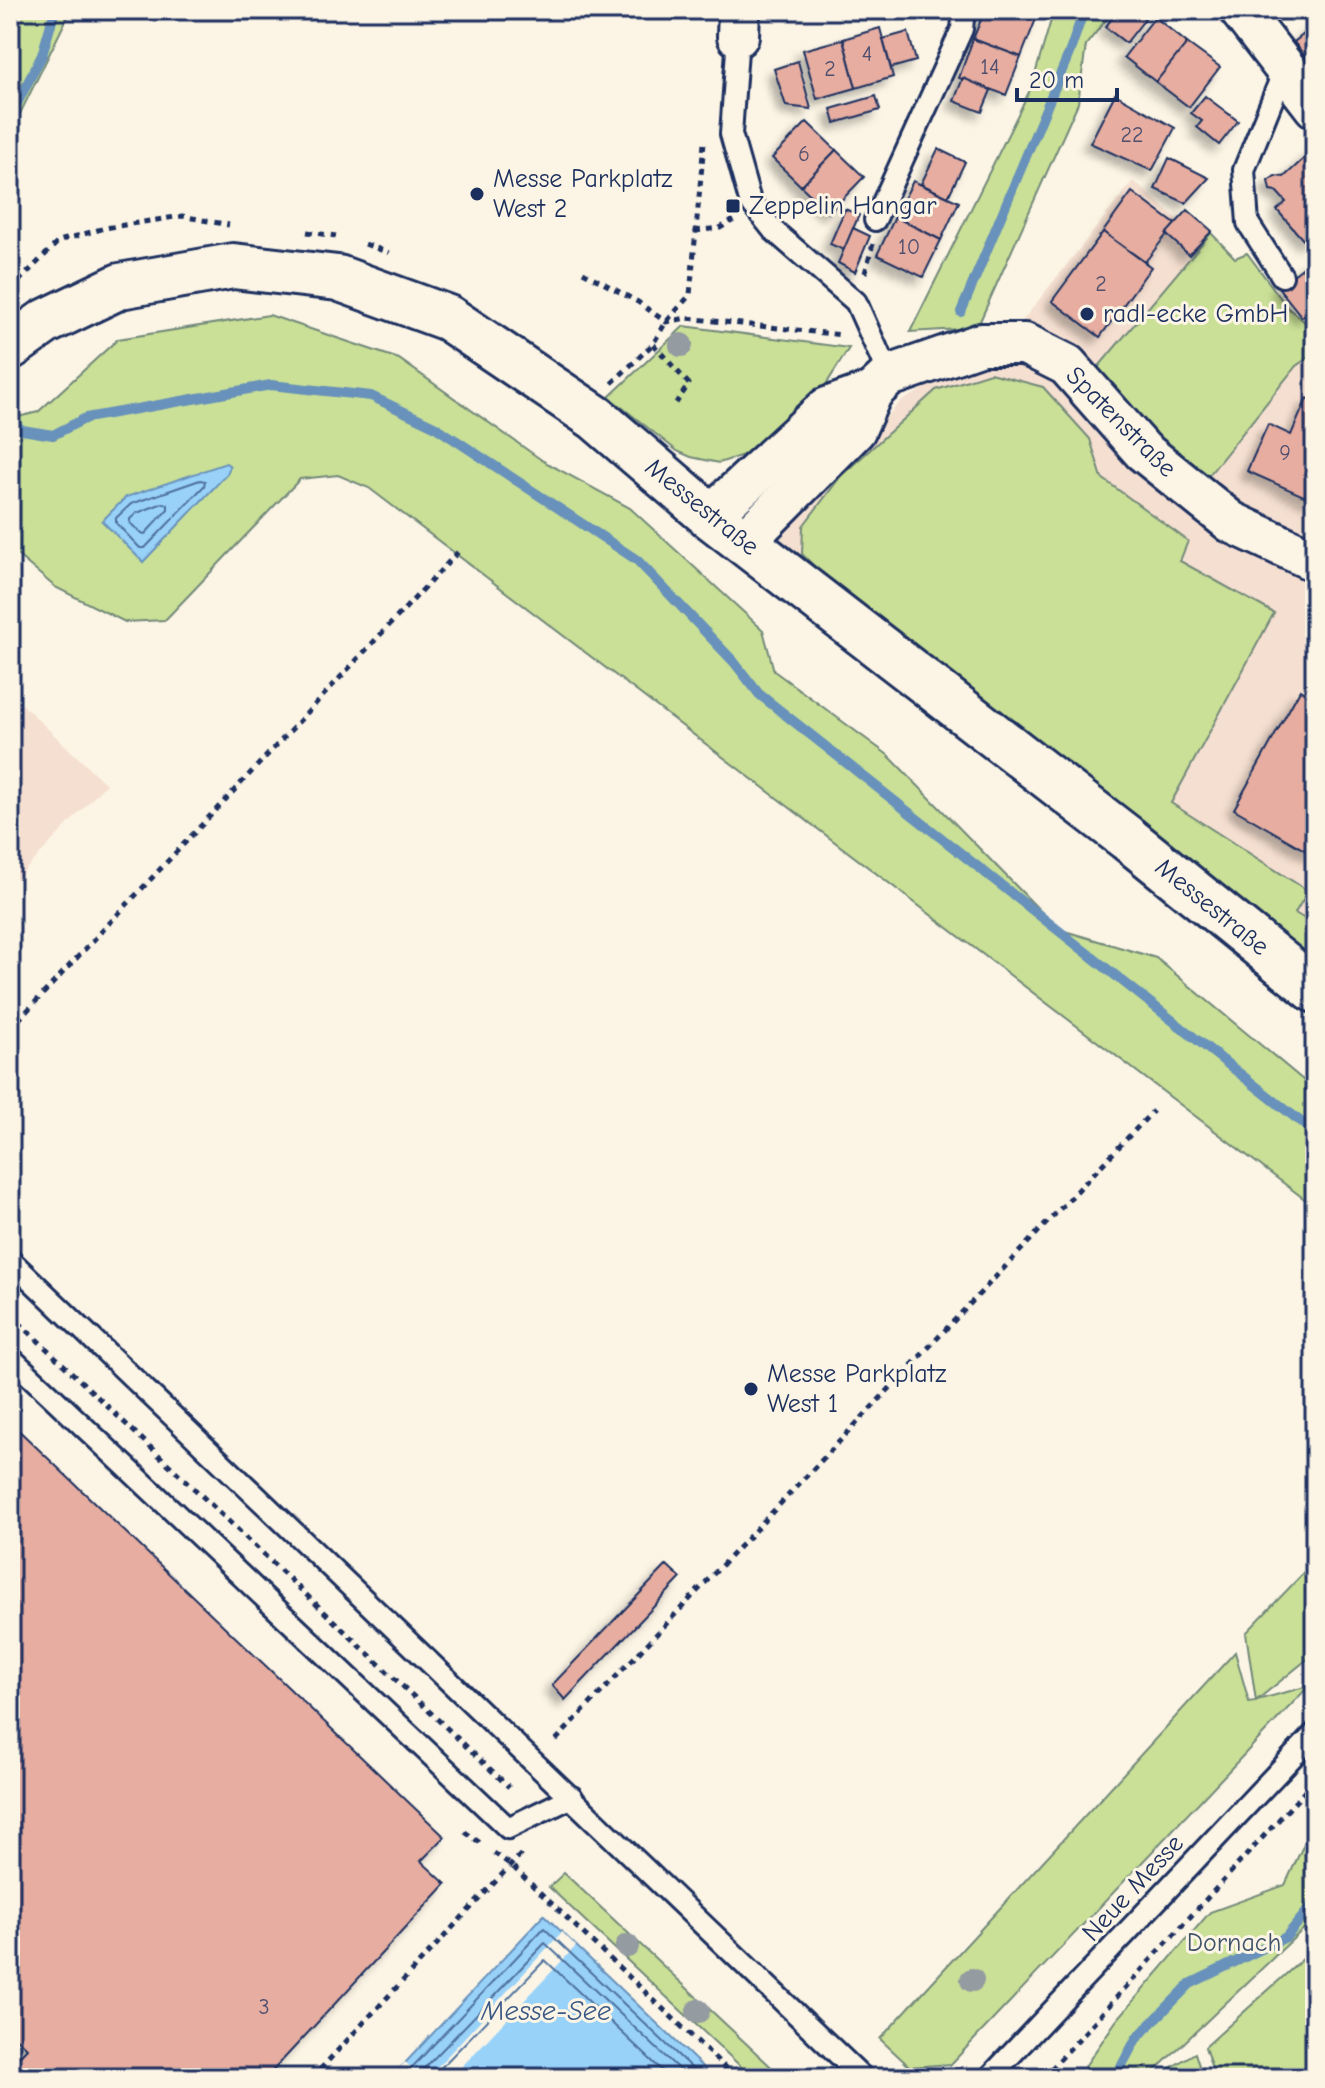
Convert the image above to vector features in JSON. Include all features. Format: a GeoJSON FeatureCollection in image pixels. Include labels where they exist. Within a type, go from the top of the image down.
{"type":"FeatureCollection","features":[{"type":"Feature","properties":{"kind":"street"},"geometry":{"type":"LineString","coordinates":[[1240,10],[1315,107]]}},
{"type":"Feature","properties":{"kind":"street","name":"Messestraße"},"geometry":{"type":"LineString","coordinates":[[10,347],[45,322],[120,286],[233,266],[338,278],[448,318],[596,418],[710,516],[1127,838],[1315,990]]}},
{"type":"Feature","properties":{"kind":"street","name":"Spatenstraße"},"geometry":{"type":"LineString","coordinates":[[710,516],[827,408],[981,344],[1025,344],[1067,365],[1143,451],[1231,522],[1315,561]]}},
{"type":"Feature","properties":{"kind":"street"},"geometry":{"type":"LineString","coordinates":[[744,542],[855,430],[880,384]]}},
{"type":"Feature","properties":{"kind":"lane"},"geometry":{"type":"LineString","coordinates":[[875,220],[962,29],[964,10]]}},
{"type":"Feature","properties":{"kind":"lane"},"geometry":{"type":"LineString","coordinates":[[739,23],[731,134],[750,201],[773,230],[856,302],[874,339],[880,384]]}},
{"type":"Feature","properties":{"kind":"lane"},"geometry":{"type":"LineString","coordinates":[[1282,276],[1248,223],[1244,170],[1285,68]]}},
{"type":"Feature","properties":{"kind":"lane"},"geometry":{"type":"LineString","coordinates":[[10,1260],[863,2078]]}},
{"type":"Feature","properties":{"kind":"lane"},"geometry":{"type":"LineString","coordinates":[[10,1357],[508,1828],[572,1797]]}},
{"type":"Feature","properties":{"kind":"lane","name":"Neue Messe"},"geometry":{"type":"LineString","coordinates":[[989,2078],[1315,1733]]}},
{"type":"Feature","properties":{"kind":"path"},"geometry":{"type":"LineString","coordinates":[[596,418],[605,401],[606,389],[653,344],[666,322],[690,295],[704,138]]}},
{"type":"Feature","properties":{"kind":"path"},"geometry":{"type":"LineString","coordinates":[[695,231],[720,228],[755,207]]}},
{"type":"Feature","properties":{"kind":"path"},"geometry":{"type":"LineString","coordinates":[[856,302],[876,237],[875,220]]}},
{"type":"Feature","properties":{"kind":"path"},"geometry":{"type":"LineString","coordinates":[[583,272],[638,302],[666,322],[687,318],[874,339]]}},
{"type":"Feature","properties":{"kind":"path"},"geometry":{"type":"LineString","coordinates":[[653,344],[689,384],[676,403]]}},
{"type":"Feature","properties":{"kind":"path"},"geometry":{"type":"LineString","coordinates":[[10,1029],[459,551]]}},
{"type":"Feature","properties":{"kind":"path"},"geometry":{"type":"LineString","coordinates":[[556,1740],[1153,1111]]}},
{"type":"Feature","properties":{"kind":"path"},"geometry":{"type":"LineString","coordinates":[[10,1314],[509,1787]]}},
{"type":"Feature","properties":{"kind":"path"},"geometry":{"type":"LineString","coordinates":[[1043,2078],[1315,1780]]}},
{"type":"Feature","properties":{"kind":"path"},"geometry":{"type":"LineString","coordinates":[[312,2078],[532,1843]]}},
{"type":"Feature","properties":{"kind":"path"},"geometry":{"type":"LineString","coordinates":[[511,1865],[736,2078]]}},
{"type":"Feature","properties":{"kind":"shaded area"},"geometry":{"type":"Polygon","coordinates":[[[1133,181],[1306,329],[1315,324],[1315,965],[773,544],[900,402],[1004,344],[1133,181]]]}},
{"type":"Feature","properties":{"kind":"shaded area"},"geometry":{"type":"Polygon","coordinates":[[[10,693],[106,784],[10,886],[10,693]]]}},
{"type":"Feature","properties":{"kind":"green space"},"geometry":{"type":"Polygon","coordinates":[[[10,10],[71,10],[10,134],[10,10]]]}},
{"type":"Feature","properties":{"kind":"green space"},"geometry":{"type":"Polygon","coordinates":[[[1054,10],[1114,10],[1086,45],[1078,103],[977,328],[910,332],[1031,88],[1054,10]]]}},
{"type":"Feature","properties":{"kind":"green space"},"geometry":{"type":"Polygon","coordinates":[[[1211,233],[1235,258],[1247,253],[1288,308],[1305,322],[1315,322],[1315,361],[1308,358],[1296,366],[1205,480],[1182,466],[1095,371],[1211,233]]]}},
{"type":"Feature","properties":{"kind":"green space"},"geometry":{"type":"Polygon","coordinates":[[[269,315],[399,359],[543,461],[630,508],[763,630],[774,671],[888,755],[1058,929],[1156,958],[1315,1090],[1315,1207],[369,488],[338,475],[300,479],[165,620],[125,622],[55,587],[10,549],[10,419],[38,412],[118,339],[269,315]]]}},
{"type":"Feature","properties":{"kind":"green space"},"geometry":{"type":"Polygon","coordinates":[[[684,326],[849,348],[827,383],[781,428],[743,455],[719,463],[677,451],[609,397],[684,326]]]}},
{"type":"Feature","properties":{"kind":"green space"},"geometry":{"type":"Polygon","coordinates":[[[990,373],[1043,387],[1090,439],[1102,478],[1188,541],[1180,561],[1274,613],[1171,803],[1308,891],[1295,913],[1315,925],[1315,965],[851,603],[802,554],[803,526],[841,476],[936,390],[990,373]]]}},
{"type":"Feature","properties":{"kind":"green space"},"geometry":{"type":"Polygon","coordinates":[[[1315,1561],[1315,1653],[1257,1700],[1309,1686],[951,2064],[910,2067],[880,2039],[1235,1652],[1249,1702],[1256,1701],[1246,1633],[1315,1561]]]}},
{"type":"Feature","properties":{"kind":"green space","name":"Dornach"},"geometry":{"type":"Polygon","coordinates":[[[1315,1820],[1315,1918],[1147,2078],[1077,2078],[1116,2021],[1210,1912],[1285,1885],[1315,1820]]]}},
{"type":"Feature","properties":{"kind":"green space"},"geometry":{"type":"Polygon","coordinates":[[[564,1873],[783,2078],[753,2078],[549,1887],[564,1873]]]}},
{"type":"Feature","properties":{"kind":"green space"},"geometry":{"type":"Polygon","coordinates":[[[1315,1948],[1315,2078],[1215,2078],[1205,2047],[1315,1948]]]}},
{"type":"Feature","properties":{"kind":"green space"},"geometry":{"type":"Polygon","coordinates":[[[1195,2053],[1203,2078],[1154,2078],[1195,2053]]]}},
{"type":"Feature","properties":{"kind":"water"},"geometry":{"type":"Polygon","coordinates":[[[226,463],[230,466],[227,474],[143,562],[102,521],[126,497],[226,463]]]}},
{"type":"Feature","properties":{"kind":"water","name":"Messe-See"},"geometry":{"type":"Polygon","coordinates":[[[544,1915],[714,2078],[391,2078],[544,1915]]]}},
{"type":"Feature","properties":{"kind":"pier"},"geometry":{"type":"Polygon","coordinates":[[[562,1932],[576,1946],[451,2078],[427,2078],[562,1932]]]}},
{"type":"Feature","properties":{"kind":"pier"},"geometry":{"type":"Polygon","coordinates":[[[405,2062],[423,2078],[395,2078],[393,2076],[405,2062]]]}},
{"type":"Feature","properties":{"kind":"building"},"geometry":{"type":"Polygon","coordinates":[[[985,10],[1014,10],[1036,19],[1021,57],[973,39],[985,10]]]}},
{"type":"Feature","properties":{"kind":"building"},"geometry":{"type":"Polygon","coordinates":[[[1119,10],[1134,10],[1145,19],[1126,43],[1105,27],[1119,10]]]}},
{"type":"Feature","properties":{"kind":"building"},"geometry":{"type":"Polygon","coordinates":[[[1155,17],[1187,43],[1156,82],[1124,57],[1155,17]]]}},
{"type":"Feature","properties":{"kind":"building"},"geometry":{"type":"Polygon","coordinates":[[[1315,25],[1315,62],[1312,65],[1294,42],[1315,25]]]}},
{"type":"Feature","properties":{"kind":"building"},"geometry":{"type":"Polygon","coordinates":[[[880,28],[893,77],[856,88],[843,39],[880,28]]]}},
{"type":"Feature","properties":{"kind":"building"},"geometry":{"type":"Polygon","coordinates":[[[908,32],[916,61],[891,68],[883,39],[908,32]]]}},
{"type":"Feature","properties":{"kind":"building"},"geometry":{"type":"Polygon","coordinates":[[[843,39],[856,88],[817,99],[803,50],[843,39]]]}},
{"type":"Feature","properties":{"kind":"building"},"geometry":{"type":"Polygon","coordinates":[[[973,39],[1021,57],[1006,95],[959,78],[973,39]]]}},
{"type":"Feature","properties":{"kind":"building"},"geometry":{"type":"Polygon","coordinates":[[[1187,43],[1220,67],[1189,107],[1156,82],[1187,43]]]}},
{"type":"Feature","properties":{"kind":"building"},"geometry":{"type":"Polygon","coordinates":[[[798,61],[811,109],[786,106],[774,69],[798,61]]]}},
{"type":"Feature","properties":{"kind":"building"},"geometry":{"type":"Polygon","coordinates":[[[963,78],[991,90],[982,112],[954,101],[963,78]]]}},
{"type":"Feature","properties":{"kind":"building"},"geometry":{"type":"Polygon","coordinates":[[[1115,94],[1175,128],[1152,171],[1090,143],[1115,94]]]}},
{"type":"Feature","properties":{"kind":"building"},"geometry":{"type":"Polygon","coordinates":[[[876,96],[880,110],[835,123],[831,109],[876,96]]]}},
{"type":"Feature","properties":{"kind":"building"},"geometry":{"type":"Polygon","coordinates":[[[1205,96],[1238,121],[1219,145],[1197,127],[1202,121],[1191,113],[1205,96]]]}},
{"type":"Feature","properties":{"kind":"building"},"geometry":{"type":"Polygon","coordinates":[[[807,122],[836,150],[801,186],[772,158],[807,122]]]}},
{"type":"Feature","properties":{"kind":"building"},"geometry":{"type":"Polygon","coordinates":[[[938,149],[965,162],[948,197],[921,184],[938,149]]]}},
{"type":"Feature","properties":{"kind":"building"},"geometry":{"type":"Polygon","coordinates":[[[1314,149],[1315,234],[1305,242],[1277,210],[1286,202],[1276,191],[1270,190],[1268,181],[1275,176],[1284,177],[1314,149]]]}},
{"type":"Feature","properties":{"kind":"building"},"geometry":{"type":"Polygon","coordinates":[[[836,150],[864,177],[829,213],[801,186],[836,150]]]}},
{"type":"Feature","properties":{"kind":"building"},"geometry":{"type":"Polygon","coordinates":[[[1169,158],[1209,178],[1186,203],[1155,189],[1169,158]]]}},
{"type":"Feature","properties":{"kind":"building"},"geometry":{"type":"Polygon","coordinates":[[[913,181],[959,202],[941,240],[895,217],[913,181]]]}},
{"type":"Feature","properties":{"kind":"building"},"geometry":{"type":"Polygon","coordinates":[[[1132,192],[1175,224],[1145,262],[1103,232],[1132,192]]]}},
{"type":"Feature","properties":{"kind":"building"},"geometry":{"type":"Polygon","coordinates":[[[845,209],[859,215],[844,250],[830,244],[845,209]]]}},
{"type":"Feature","properties":{"kind":"building"},"geometry":{"type":"Polygon","coordinates":[[[1188,210],[1212,231],[1189,255],[1166,234],[1188,210]]]}},
{"type":"Feature","properties":{"kind":"building"},"geometry":{"type":"Polygon","coordinates":[[[895,217],[941,240],[923,277],[877,255],[895,217]]]}},
{"type":"Feature","properties":{"kind":"building"},"geometry":{"type":"Polygon","coordinates":[[[853,228],[870,236],[855,272],[838,263],[853,228]]]}},
{"type":"Feature","properties":{"kind":"building"},"geometry":{"type":"Polygon","coordinates":[[[1103,232],[1151,267],[1100,337],[1052,301],[1103,232]]]}},
{"type":"Feature","properties":{"kind":"building"},"geometry":{"type":"Polygon","coordinates":[[[1315,258],[1315,311],[1313,308],[1302,317],[1278,287],[1315,258]]]}},
{"type":"Feature","properties":{"kind":"building"},"geometry":{"type":"Polygon","coordinates":[[[1307,398],[1315,402],[1315,501],[1247,471],[1268,424],[1291,435],[1307,398]]]}},
{"type":"Feature","properties":{"kind":"building"},"geometry":{"type":"Polygon","coordinates":[[[1300,690],[1315,699],[1315,856],[1234,809],[1300,690]]]}},
{"type":"Feature","properties":{"kind":"building"},"geometry":{"type":"Polygon","coordinates":[[[10,1422],[445,1837],[421,1861],[446,1884],[266,2078],[10,2078],[10,2066],[27,2048],[10,2032],[10,1422]]]}},
{"type":"Feature","properties":{"kind":"building"},"geometry":{"type":"Polygon","coordinates":[[[667,1565],[681,1578],[565,1700],[552,1685],[667,1565]]]}},
{"type":"Feature","properties":{"kind":"waterway"},"geometry":{"type":"LineString","coordinates":[[10,117],[42,55],[55,10]]}},
{"type":"Feature","properties":{"kind":"waterway"},"geometry":{"type":"LineString","coordinates":[[961,312],[1070,51],[1084,10]]}},
{"type":"Feature","properties":{"kind":"waterway"},"geometry":{"type":"LineString","coordinates":[[10,419],[22,430],[53,435],[86,418],[271,385],[371,396],[434,426],[637,560],[734,662],[759,694],[1315,1133]]}},
{"type":"Feature","properties":{"kind":"waterway"},"geometry":{"type":"LineString","coordinates":[[1115,2078],[1136,2039],[1190,1984],[1286,1937],[1315,1902]]}},
{"type":"Feature","properties":{"kind":"place","name":"Messe Parkplatz West 2"},"geometry":{"type":"Point","coordinates":[477,194]}},
{"type":"Feature","properties":{"kind":"place","name":"Zeppelin Hangar"},"geometry":{"type":"Point","coordinates":[733,206]}},
{"type":"Feature","properties":{"kind":"place","name":"radl-ecke GmbH"},"geometry":{"type":"Point","coordinates":[1087,314]}},
{"type":"Feature","properties":{"kind":"place","name":"Messe Parkplatz West 1"},"geometry":{"type":"Point","coordinates":[751,1389]}}]}
